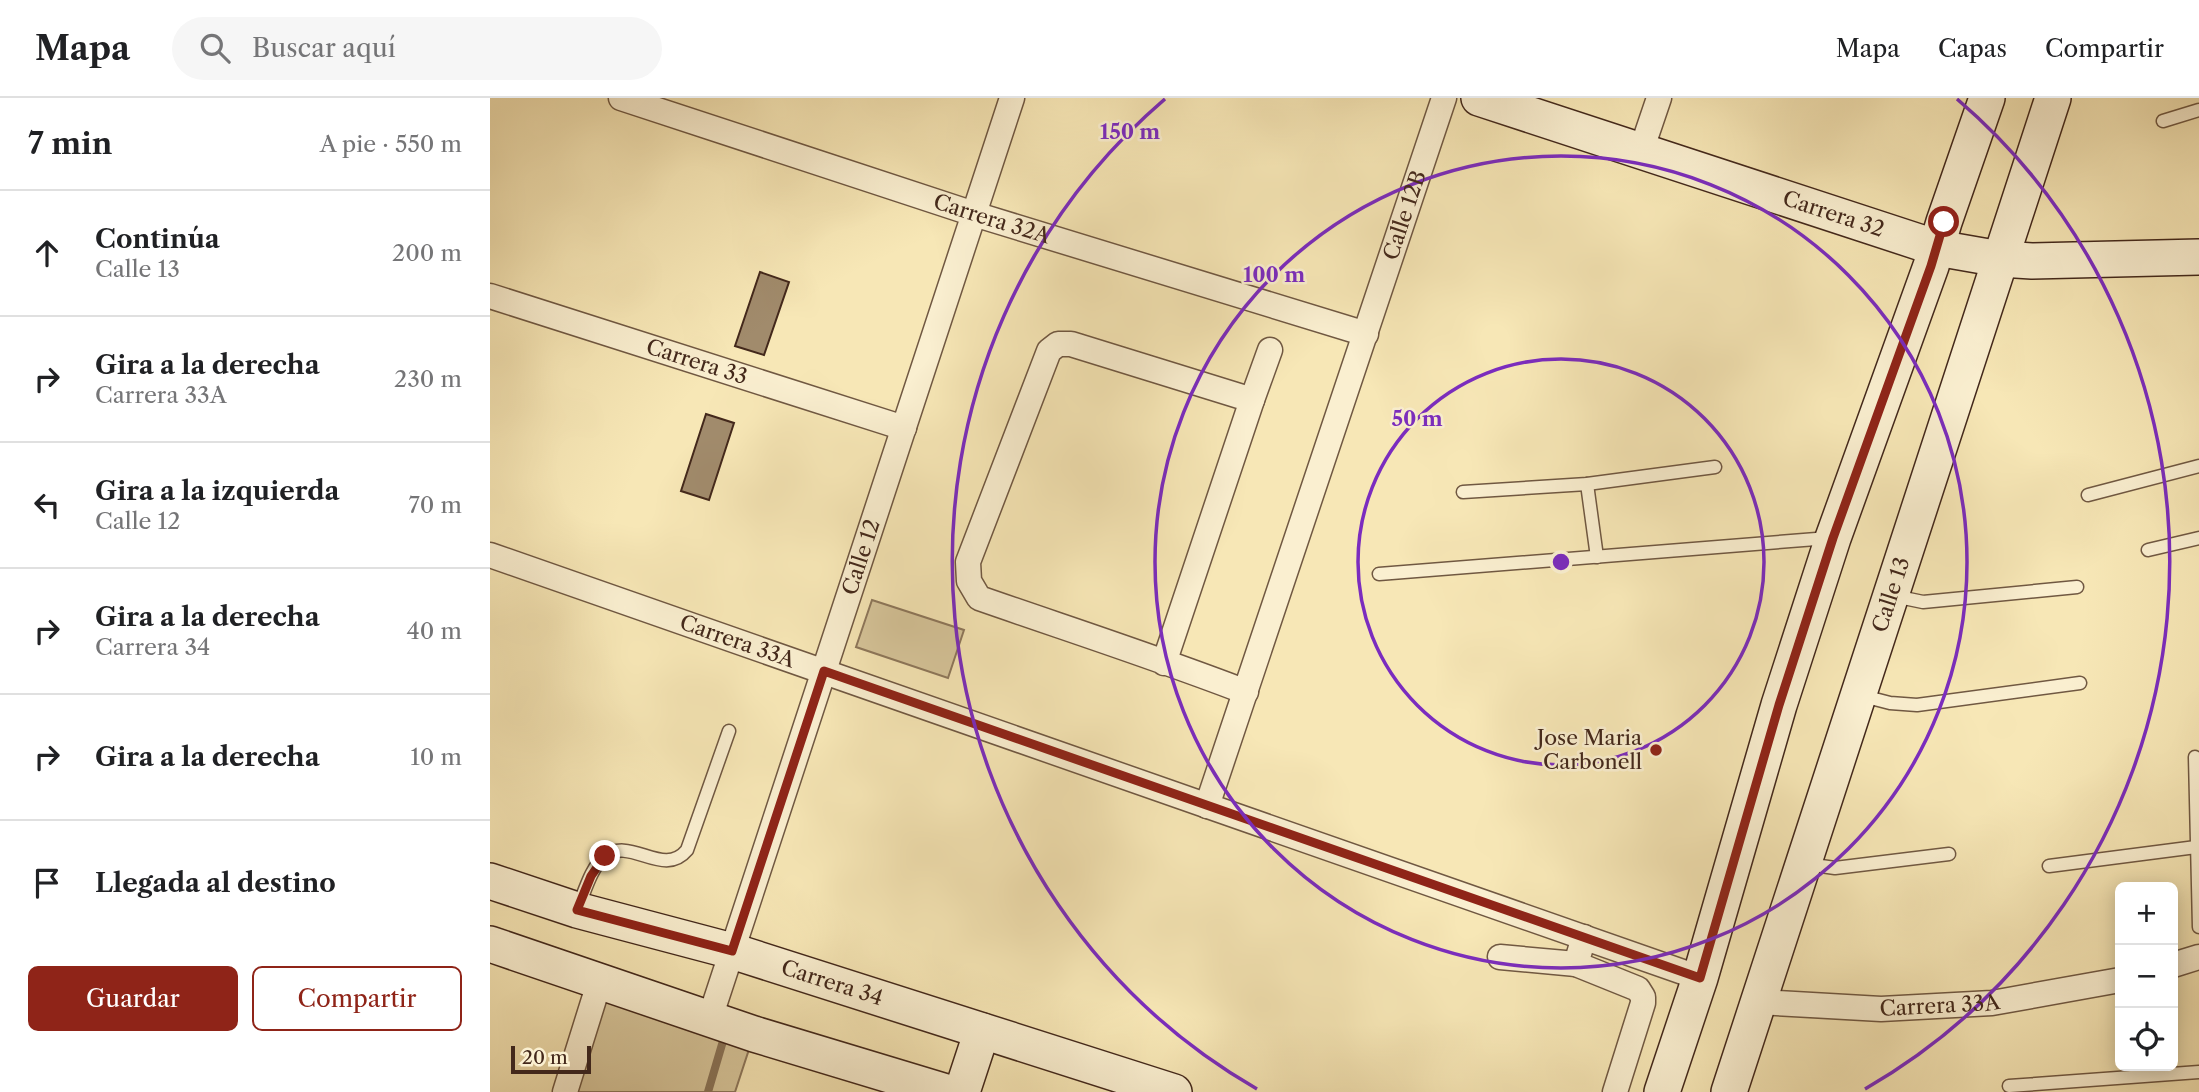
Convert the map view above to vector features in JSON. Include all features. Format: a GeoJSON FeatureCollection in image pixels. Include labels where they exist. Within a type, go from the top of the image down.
{"type":"FeatureCollection","features":[{"type":"Feature","properties":{"kind":"main road","name":"Carrera 32"},"geometry":{"type":"LineString","coordinates":[[1479,98],[1937,248],[2000,259],[2032,261],[2199,257]]}},
{"type":"Feature","properties":{"kind":"main road"},"geometry":{"type":"LineString","coordinates":[[1662,1092],[1700,978],[1779,705],[1833,538],[1937,248],[1987,98]]}},
{"type":"Feature","properties":{"kind":"main road","name":"Calle 13"},"geometry":{"type":"LineString","coordinates":[[1729,1092],[2053,98]]}},
{"type":"Feature","properties":{"kind":"main road","name":"Carrera 34"},"geometry":{"type":"LineString","coordinates":[[490,881],[577,910],[732,951],[1174,1092]]}},
{"type":"Feature","properties":{"kind":"main road"},"geometry":{"type":"LineString","coordinates":[[490,944],[767,1038],[946,1092]]}},
{"type":"Feature","properties":{"kind":"main road"},"geometry":{"type":"LineString","coordinates":[[961,1092],[982,1031]]}},
{"type":"Feature","properties":{"kind":"street","name":"Carrera 32A"},"geometry":{"type":"LineString","coordinates":[[621,98],[974,215],[1366,334]]}},
{"type":"Feature","properties":{"kind":"street","name":"Calle 12"},"geometry":{"type":"LineString","coordinates":[[710,1018],[1012,98]]}},
{"type":"Feature","properties":{"kind":"street","name":"Calle 12B"},"geometry":{"type":"LineString","coordinates":[[1207,806],[1444,98]]}},
{"type":"Feature","properties":{"kind":"street"},"geometry":{"type":"LineString","coordinates":[[1641,151],[1659,98]]}},
{"type":"Feature","properties":{"kind":"street","name":"Carrera 33"},"geometry":{"type":"LineString","coordinates":[[490,296],[904,428]]}},
{"type":"Feature","properties":{"kind":"street"},"geometry":{"type":"LineString","coordinates":[[1245,692],[979,598],[969,581],[968,562],[1049,351],[1058,344],[1070,344],[1252,400]]}},
{"type":"Feature","properties":{"kind":"street"},"geometry":{"type":"LineString","coordinates":[[1164,663],[1270,350]]}},
{"type":"Feature","properties":{"kind":"street","name":"Carrera 33A"},"geometry":{"type":"LineString","coordinates":[[490,555],[1700,978]]}},
{"type":"Feature","properties":{"kind":"street"},"geometry":{"type":"LineString","coordinates":[[1576,964],[1584,937]]}},
{"type":"Feature","properties":{"kind":"street"},"geometry":{"type":"LineString","coordinates":[[1500,957],[1576,964],[1638,989],[1643,1003],[1615,1092]]}},
{"type":"Feature","properties":{"kind":"street"},"geometry":{"type":"LineString","coordinates":[[2178,963],[2199,957]]}},
{"type":"Feature","properties":{"kind":"street"},"geometry":{"type":"LineString","coordinates":[[565,1092],[600,980]]}},
{"type":"Feature","properties":{"kind":"street","name":"Carrera 33A"},"geometry":{"type":"LineString","coordinates":[[1758,1002],[1881,1009],[1992,1003],[2115,980]]}},
{"type":"Feature","properties":{"kind":"lane"},"geometry":{"type":"LineString","coordinates":[[2163,121],[2199,110]]}},
{"type":"Feature","properties":{"kind":"lane"},"geometry":{"type":"LineString","coordinates":[[2088,495],[2199,466]]}},
{"type":"Feature","properties":{"kind":"lane"},"geometry":{"type":"LineString","coordinates":[[1463,492],[1587,484],[1716,467]]}},
{"type":"Feature","properties":{"kind":"lane"},"geometry":{"type":"LineString","coordinates":[[1587,484],[1597,557]]}},
{"type":"Feature","properties":{"kind":"lane"},"geometry":{"type":"LineString","coordinates":[[1380,574],[1833,538]]}},
{"type":"Feature","properties":{"kind":"lane"},"geometry":{"type":"LineString","coordinates":[[2148,550],[2199,538]]}},
{"type":"Feature","properties":{"kind":"lane"},"geometry":{"type":"LineString","coordinates":[[1891,595],[1923,602],[2077,587]]}},
{"type":"Feature","properties":{"kind":"lane"},"geometry":{"type":"LineString","coordinates":[[1858,695],[1890,703],[1917,705],[2080,683]]}},
{"type":"Feature","properties":{"kind":"lane"},"geometry":{"type":"LineString","coordinates":[[577,910],[591,876],[605,856],[624,850],[669,862],[680,858],[687,850],[729,731]]}},
{"type":"Feature","properties":{"kind":"lane"},"geometry":{"type":"LineString","coordinates":[[2195,757],[2199,927]]}},
{"type":"Feature","properties":{"kind":"lane"},"geometry":{"type":"LineString","coordinates":[[2049,866],[2196,847]]}},
{"type":"Feature","properties":{"kind":"lane"},"geometry":{"type":"LineString","coordinates":[[1804,863],[1835,868],[1949,855]]}},
{"type":"Feature","properties":{"kind":"lane"},"geometry":{"type":"LineString","coordinates":[[2009,1087],[2199,1072]]}},
{"type":"Feature","properties":{"kind":"shaded area"},"geometry":{"type":"Polygon","coordinates":[[[872,600],[964,630],[948,678],[856,647],[872,600]]]}},
{"type":"Feature","properties":{"kind":"shaded area"},"geometry":{"type":"Polygon","coordinates":[[[600,980],[754,1034],[735,1092],[565,1092],[600,980]]]}},
{"type":"Feature","properties":{"kind":"building"},"geometry":{"type":"Polygon","coordinates":[[[760,272],[789,282],[764,355],[735,346],[760,272]]]}},
{"type":"Feature","properties":{"kind":"building"},"geometry":{"type":"Polygon","coordinates":[[[706,414],[734,423],[709,500],[681,491],[706,414]]]}},
{"type":"Feature","properties":{"kind":"waterway"},"geometry":{"type":"LineString","coordinates":[[708,1092],[723,1041]]}},
{"type":"Feature","properties":{"kind":"place","name":"Jose Maria Carbonell"},"geometry":{"type":"Point","coordinates":[1656,750]}},
{"type":"Feature","properties":{"kind":"route"},"geometry":{"type":"LineString","coordinates":[[605,856],[591,876],[577,910],[732,951],[824,671],[1700,978],[1779,705],[1833,538],[1931,266],[1944,222]]}}]}
